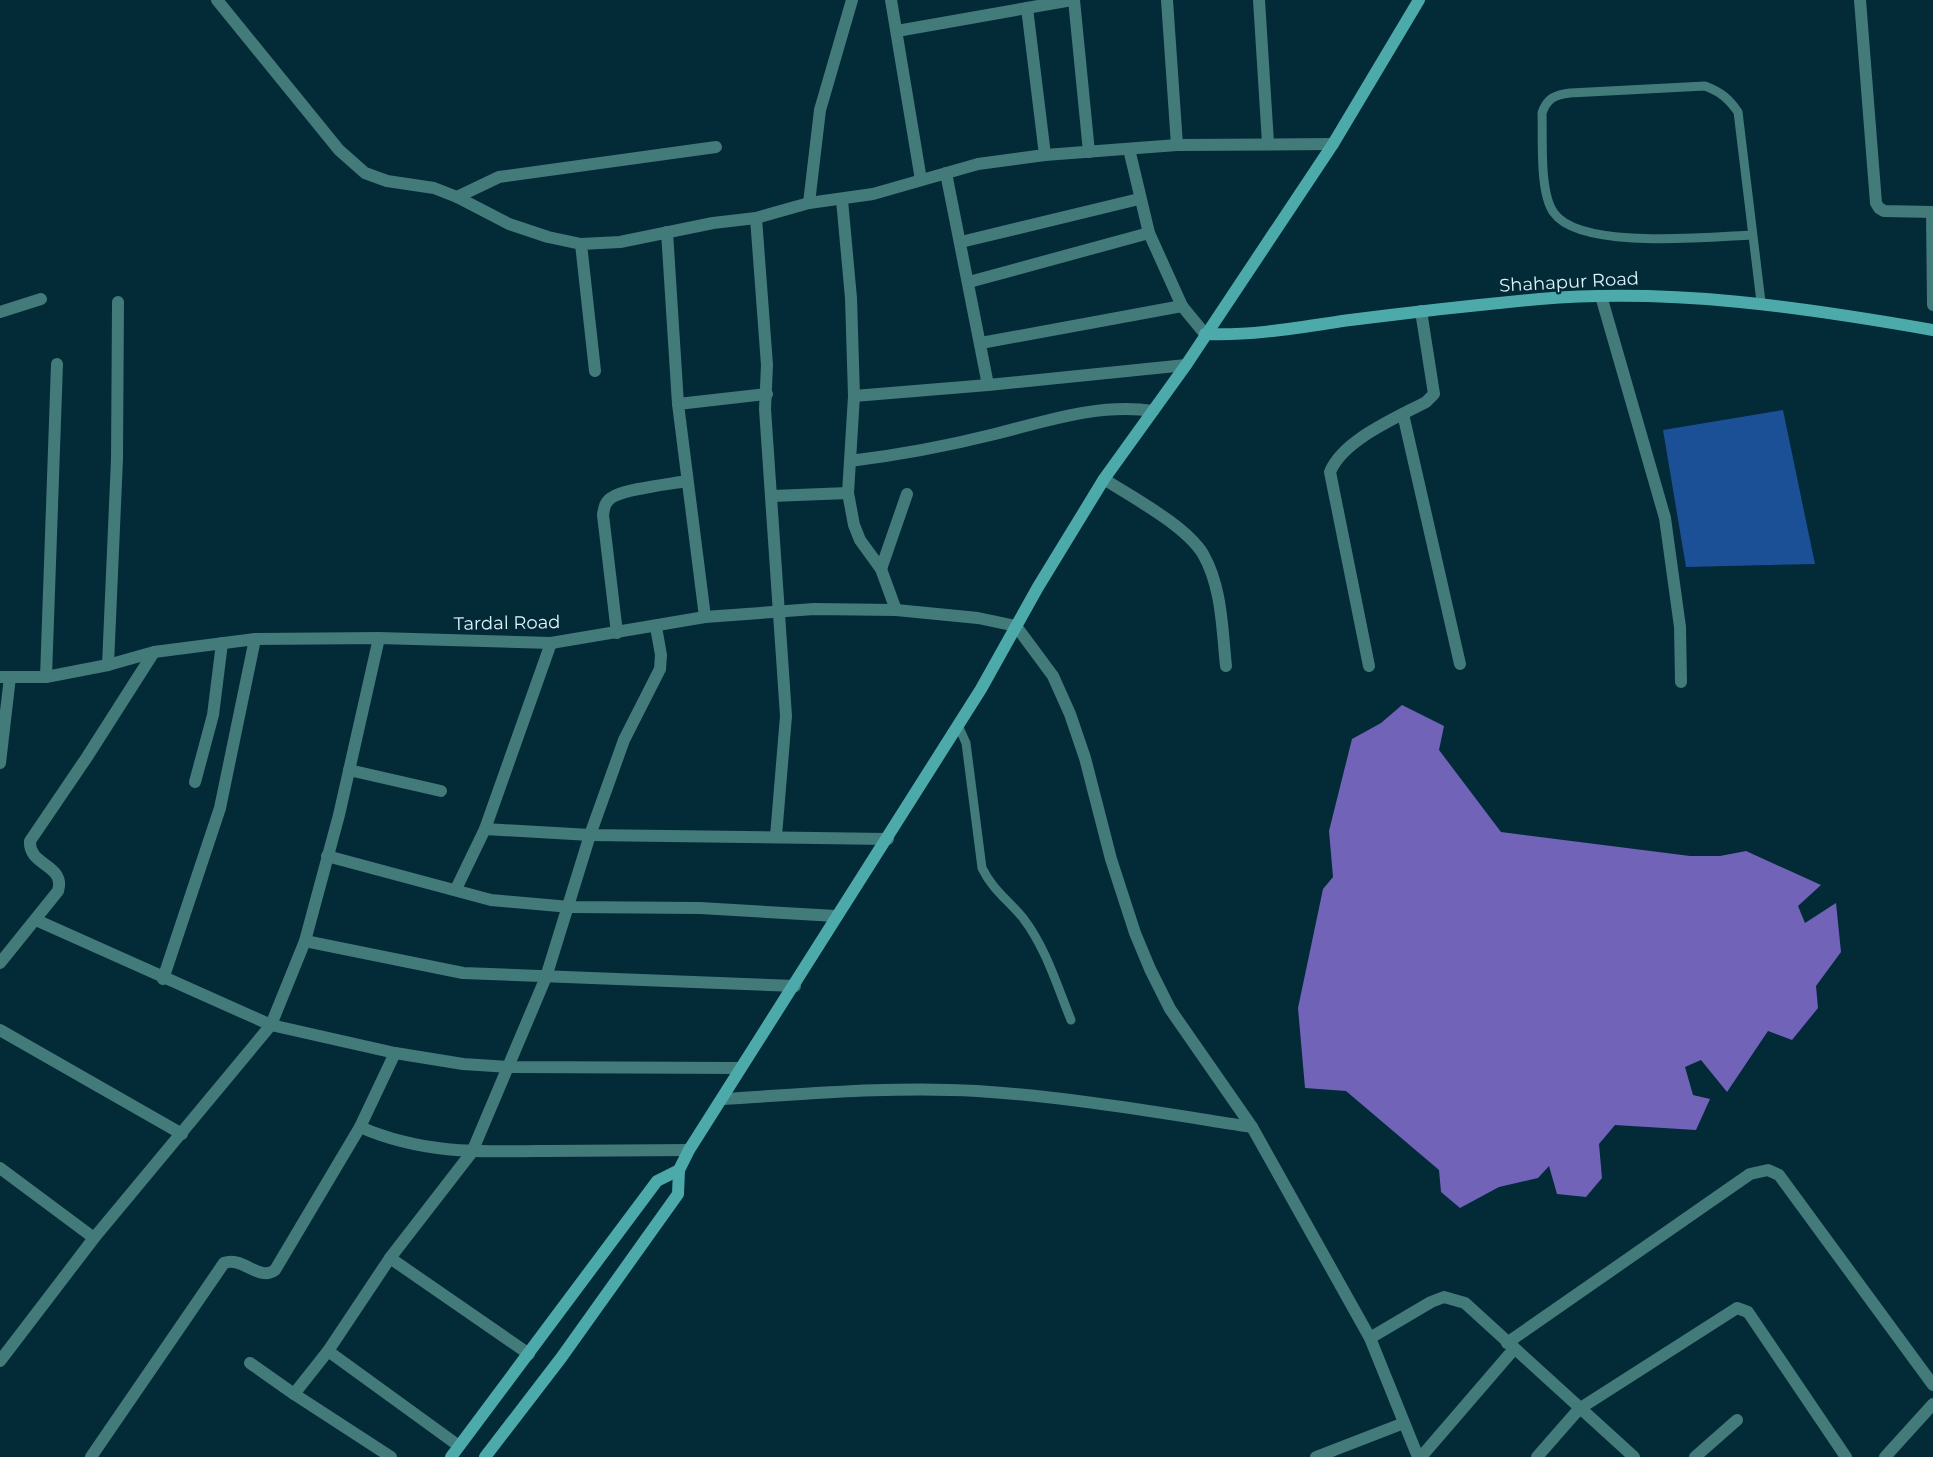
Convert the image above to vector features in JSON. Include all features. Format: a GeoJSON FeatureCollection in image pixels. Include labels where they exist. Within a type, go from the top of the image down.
{"type":"FeatureCollection","features":[{"type":"Feature","properties":{"kind":"main road"},"geometry":{"type":"LineString","coordinates":[[485,1457],[561,1358],[678,1194],[680,1170],[689,1150],[795,986],[836,916],[888,839],[1104,479],[1186,365],[1333,144],[1419,0]]}},
{"type":"Feature","properties":{"kind":"main road","name":"Shahapur Road"},"geometry":{"type":"LineString","coordinates":[[1205,334],[1245,334],[1421,311],[1601,296],[1687,297],[1761,302],[1933,330]]}},
{"type":"Feature","properties":{"kind":"main road"},"geometry":{"type":"LineString","coordinates":[[451,1457],[657,1181],[680,1170]]}},
{"type":"Feature","properties":{"kind":"street"},"geometry":{"type":"LineString","coordinates":[[217,0],[339,150],[365,173],[387,181],[434,188],[457,196],[508,224],[548,237],[581,244],[620,242],[756,218],[809,203],[842,200],[978,164],[1045,155],[1177,145],[1333,144]]}},
{"type":"Feature","properties":{"kind":"street"},"geometry":{"type":"LineString","coordinates":[[809,203],[820,110],[852,0]]}},
{"type":"Feature","properties":{"kind":"street"},"geometry":{"type":"LineString","coordinates":[[891,0],[921,180]]}},
{"type":"Feature","properties":{"kind":"street"},"geometry":{"type":"LineString","coordinates":[[897,31],[1073,0],[1089,152]]}},
{"type":"Feature","properties":{"kind":"street"},"geometry":{"type":"LineString","coordinates":[[1167,0],[1177,145]]}},
{"type":"Feature","properties":{"kind":"street"},"geometry":{"type":"LineString","coordinates":[[1259,0],[1268,143]]}},
{"type":"Feature","properties":{"kind":"street"},"geometry":{"type":"LineString","coordinates":[[1860,0],[1876,202],[1884,211],[1933,212],[1933,305]]}},
{"type":"Feature","properties":{"kind":"street"},"geometry":{"type":"LineString","coordinates":[[1027,8],[1045,155]]}},
{"type":"Feature","properties":{"kind":"street"},"geometry":{"type":"LineString","coordinates":[[457,196],[499,177],[716,147]]}},
{"type":"Feature","properties":{"kind":"street"},"geometry":{"type":"LineString","coordinates":[[1129,149],[1139,199],[1149,233],[1182,306],[1205,334]]}},
{"type":"Feature","properties":{"kind":"street"},"geometry":{"type":"LineString","coordinates":[[946,173],[988,385]]}},
{"type":"Feature","properties":{"kind":"street"},"geometry":{"type":"LineString","coordinates":[[961,242],[1139,199]]}},
{"type":"Feature","properties":{"kind":"street"},"geometry":{"type":"LineString","coordinates":[[842,200],[851,298],[854,396],[848,492],[854,525],[860,540],[881,569],[896,610]]}},
{"type":"Feature","properties":{"kind":"street"},"geometry":{"type":"LineString","coordinates":[[756,218],[767,365],[765,409],[781,612],[786,716],[776,836]]}},
{"type":"Feature","properties":{"kind":"street"},"geometry":{"type":"LineString","coordinates":[[667,232],[678,404],[705,617]]}},
{"type":"Feature","properties":{"kind":"street"},"geometry":{"type":"LineString","coordinates":[[969,282],[1149,233]]}},
{"type":"Feature","properties":{"kind":"street"},"geometry":{"type":"LineString","coordinates":[[581,244],[595,372]]}},
{"type":"Feature","properties":{"kind":"street"},"geometry":{"type":"LineString","coordinates":[[1601,296],[1665,518],[1680,627],[1681,682]]}},
{"type":"Feature","properties":{"kind":"street"},"geometry":{"type":"LineString","coordinates":[[0,312],[40,299]]}},
{"type":"Feature","properties":{"kind":"street"},"geometry":{"type":"LineString","coordinates":[[108,665],[117,459],[118,302]]}},
{"type":"Feature","properties":{"kind":"street"},"geometry":{"type":"LineString","coordinates":[[981,344],[1182,306]]}},
{"type":"Feature","properties":{"kind":"street"},"geometry":{"type":"LineString","coordinates":[[1369,666],[1330,472],[1335,460],[1347,448],[1426,402],[1434,394],[1421,311]]}},
{"type":"Feature","properties":{"kind":"street"},"geometry":{"type":"LineString","coordinates":[[46,677],[57,364]]}},
{"type":"Feature","properties":{"kind":"street"},"geometry":{"type":"LineString","coordinates":[[854,396],[1186,365]]}},
{"type":"Feature","properties":{"kind":"street"},"geometry":{"type":"LineString","coordinates":[[678,404],[767,394]]}},
{"type":"Feature","properties":{"kind":"street"},"geometry":{"type":"LineString","coordinates":[[850,462],[914,453],[1079,413],[1111,408],[1153,411]]}},
{"type":"Feature","properties":{"kind":"street"},"geometry":{"type":"LineString","coordinates":[[1403,414],[1460,664]]}},
{"type":"Feature","properties":{"kind":"street"},"geometry":{"type":"LineString","coordinates":[[1104,479],[1182,531],[1202,552],[1212,575],[1219,603],[1226,666]]}},
{"type":"Feature","properties":{"kind":"street"},"geometry":{"type":"LineString","coordinates":[[617,633],[603,515],[605,504],[611,497],[687,481]]}},
{"type":"Feature","properties":{"kind":"street"},"geometry":{"type":"LineString","coordinates":[[772,496],[848,492]]}},
{"type":"Feature","properties":{"kind":"street"},"geometry":{"type":"LineString","coordinates":[[881,569],[907,494]]}},
{"type":"Feature","properties":{"kind":"street","name":"Tardal Road"},"geometry":{"type":"LineString","coordinates":[[5,677],[46,677],[108,665],[154,652],[255,639],[379,638],[550,643],[705,617],[814,609],[896,610],[978,618],[1016,626]]}},
{"type":"Feature","properties":{"kind":"street"},"geometry":{"type":"LineString","coordinates":[[1016,626],[1053,676],[1070,714],[1085,758],[1111,859],[1134,933],[1150,969],[1170,1009],[1252,1127],[1370,1338],[1419,1457],[1511,1346],[1750,1174],[1768,1170],[1779,1175],[1814,1218],[1933,1385]]}},
{"type":"Feature","properties":{"kind":"street"},"geometry":{"type":"LineString","coordinates":[[294,1394],[328,1351],[390,1258],[472,1152],[546,977],[570,907],[590,835],[624,740],[660,669],[661,655],[656,627]]}},
{"type":"Feature","properties":{"kind":"street"},"geometry":{"type":"LineString","coordinates":[[0,1361],[94,1238],[271,1025],[305,941],[349,770],[379,638]]}},
{"type":"Feature","properties":{"kind":"street"},"geometry":{"type":"LineString","coordinates":[[163,979],[220,808],[255,639]]}},
{"type":"Feature","properties":{"kind":"street"},"geometry":{"type":"LineString","coordinates":[[195,782],[213,715],[222,643]]}},
{"type":"Feature","properties":{"kind":"street"},"geometry":{"type":"LineString","coordinates":[[456,889],[485,829],[550,643]]}},
{"type":"Feature","properties":{"kind":"street"},"geometry":{"type":"LineString","coordinates":[[0,963],[58,891],[61,882],[58,873],[33,856],[29,849],[30,841],[87,758],[154,652]]}},
{"type":"Feature","properties":{"kind":"street"},"geometry":{"type":"LineString","coordinates":[[0,763],[5,677]]}},
{"type":"Feature","properties":{"kind":"street"},"geometry":{"type":"LineString","coordinates":[[349,770],[441,791]]}},
{"type":"Feature","properties":{"kind":"street"},"geometry":{"type":"LineString","coordinates":[[485,829],[590,835],[888,839]]}},
{"type":"Feature","properties":{"kind":"street"},"geometry":{"type":"LineString","coordinates":[[327,856],[491,900],[570,907],[700,908],[836,916]]}},
{"type":"Feature","properties":{"kind":"street"},"geometry":{"type":"LineString","coordinates":[[36,920],[163,979],[271,1025],[395,1053],[463,1064],[509,1067],[740,1068]]}},
{"type":"Feature","properties":{"kind":"street"},"geometry":{"type":"LineString","coordinates":[[305,941],[463,973],[795,986]]}},
{"type":"Feature","properties":{"kind":"street"},"geometry":{"type":"LineString","coordinates":[[0,1030],[182,1134]]}},
{"type":"Feature","properties":{"kind":"street"},"geometry":{"type":"LineString","coordinates":[[91,1457],[224,1263],[238,1262],[263,1274],[270,1274],[275,1270],[360,1127],[395,1053]]}},
{"type":"Feature","properties":{"kind":"street"},"geometry":{"type":"LineString","coordinates":[[723,1099],[883,1090],[976,1091],[1086,1101],[1252,1127]]}},
{"type":"Feature","properties":{"kind":"street"},"geometry":{"type":"LineString","coordinates":[[360,1127],[390,1140],[435,1149],[472,1152],[689,1150]]}},
{"type":"Feature","properties":{"kind":"street"},"geometry":{"type":"LineString","coordinates":[[0,1185],[4,1171],[94,1238]]}},
{"type":"Feature","properties":{"kind":"street"},"geometry":{"type":"LineString","coordinates":[[390,1258],[529,1354]]}},
{"type":"Feature","properties":{"kind":"street"},"geometry":{"type":"LineString","coordinates":[[1370,1338],[1431,1302],[1444,1297],[1465,1303],[1634,1457]]}},
{"type":"Feature","properties":{"kind":"street"},"geometry":{"type":"LineString","coordinates":[[1537,1457],[1579,1409],[1731,1311],[1743,1308],[1748,1312],[1846,1457]]}},
{"type":"Feature","properties":{"kind":"street"},"geometry":{"type":"LineString","coordinates":[[328,1351],[459,1446]]}},
{"type":"Feature","properties":{"kind":"street"},"geometry":{"type":"LineString","coordinates":[[250,1363],[391,1457]]}},
{"type":"Feature","properties":{"kind":"street"},"geometry":{"type":"LineString","coordinates":[[1885,1457],[1933,1404]]}},
{"type":"Feature","properties":{"kind":"street"},"geometry":{"type":"LineString","coordinates":[[1695,1457],[1737,1420]]}},
{"type":"Feature","properties":{"kind":"street"},"geometry":{"type":"LineString","coordinates":[[1316,1457],[1404,1423]]}},
{"type":"Feature","properties":{"kind":"lane"},"geometry":{"type":"LineString","coordinates":[[1751,236],[1677,238],[1601,236],[1566,225],[1553,213],[1546,195],[1542,113],[1545,103],[1556,95],[1570,93],[1706,86],[1720,92],[1738,112],[1751,236],[1761,302]]}},
{"type":"Feature","properties":{"kind":"lane"},"geometry":{"type":"LineString","coordinates":[[958,725],[966,743],[982,868],[989,883],[1023,919],[1035,937],[1046,956],[1071,1020]]}},
{"type":"Feature","properties":{"kind":"shaded area"},"geometry":{"type":"Polygon","coordinates":[[[1402,705],[1444,726],[1439,750],[1501,832],[1690,856],[1720,856],[1746,851],[1821,885],[1798,906],[1805,923],[1836,903],[1841,952],[1816,986],[1818,1008],[1792,1040],[1768,1031],[1727,1092],[1701,1060],[1685,1067],[1693,1095],[1710,1099],[1696,1130],[1615,1125],[1599,1144],[1602,1178],[1586,1197],[1557,1194],[1549,1166],[1538,1178],[1499,1187],[1460,1208],[1441,1192],[1439,1170],[1346,1091],[1305,1088],[1298,1008],[1323,889],[1333,877],[1329,831],[1352,739],[1381,723],[1402,705]]]}},
{"type":"Feature","properties":{"kind":"building"},"geometry":{"type":"Polygon","coordinates":[[[1783,410],[1815,564],[1686,567],[1663,430],[1783,410]]]}}]}
